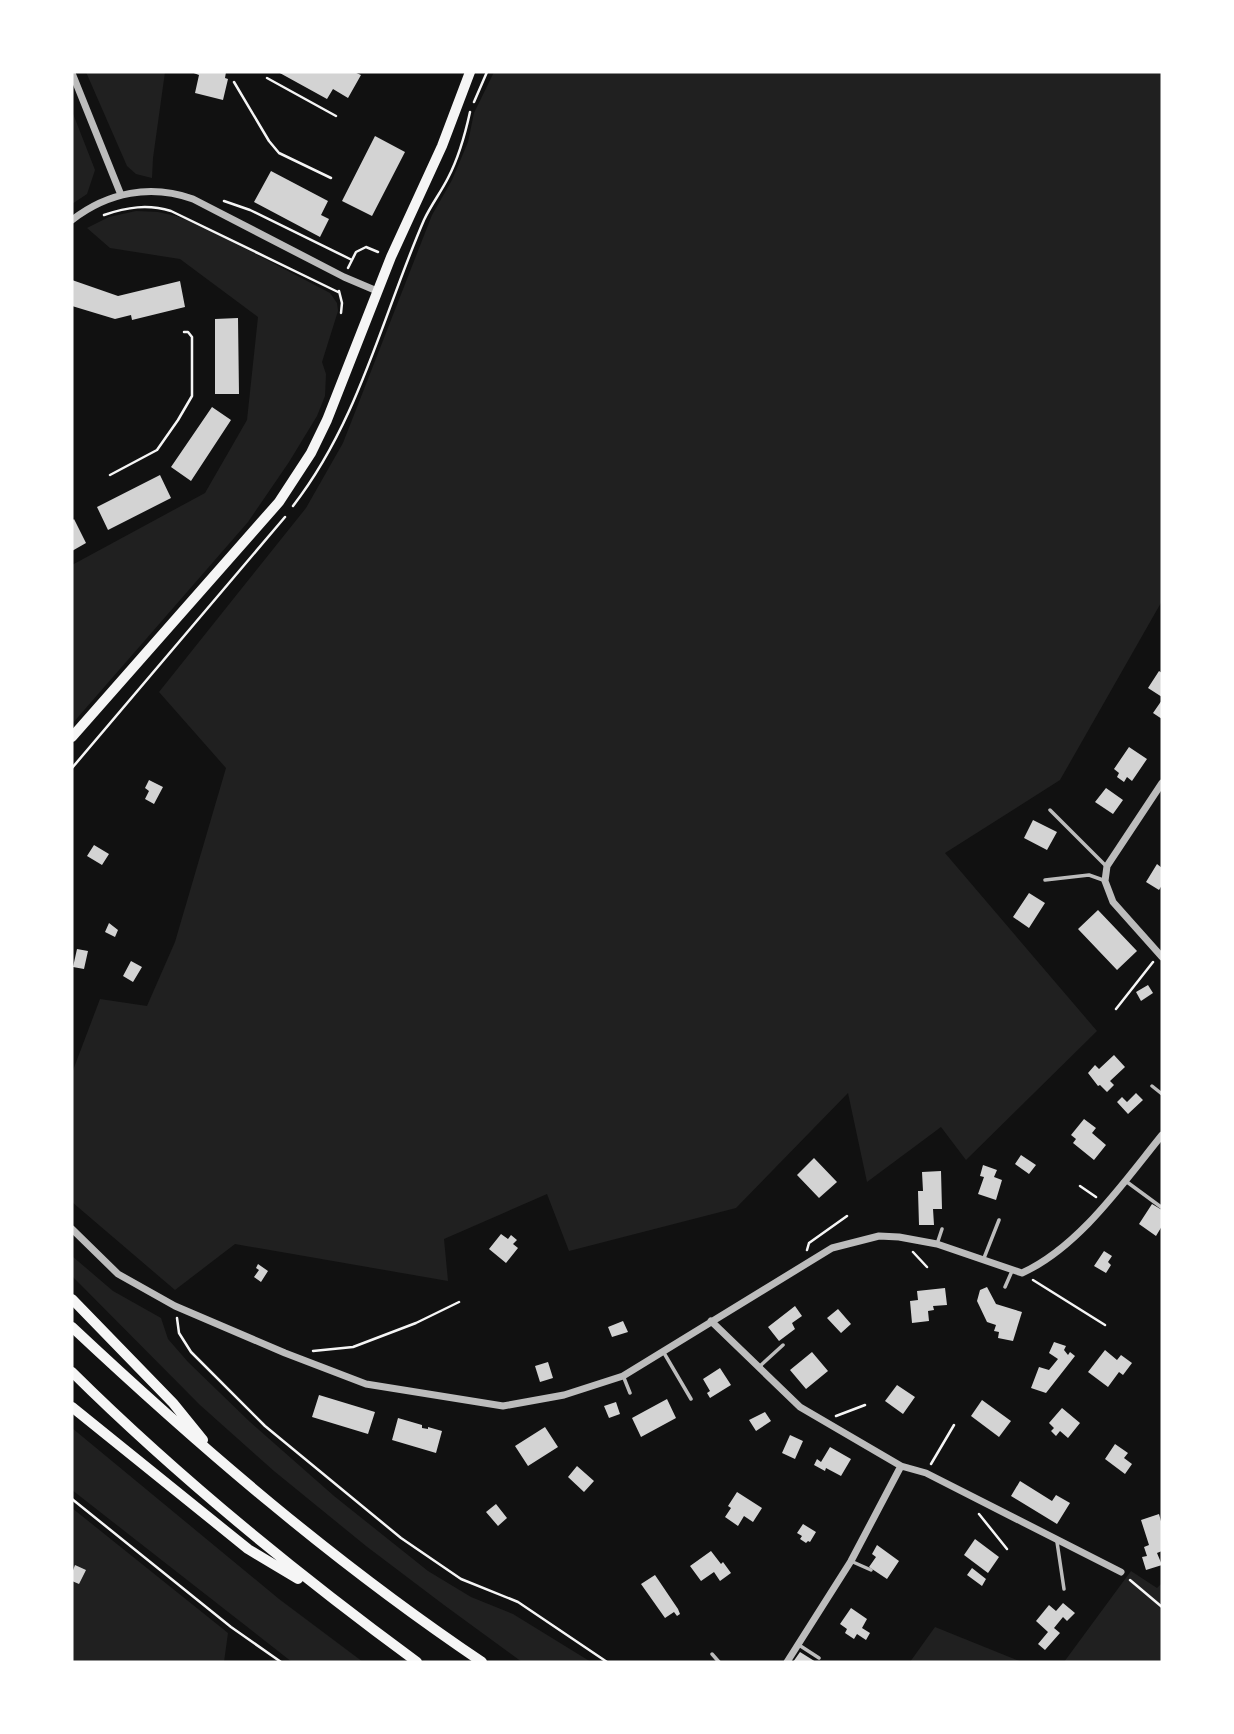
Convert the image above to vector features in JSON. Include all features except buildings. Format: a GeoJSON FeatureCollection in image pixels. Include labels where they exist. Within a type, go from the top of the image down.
{"type":"FeatureCollection","features":[{"type":"Feature","properties":{"kind":"highway"},"geometry":{"type":"LineString","coordinates":[[72,1300],[173,1403],[222,1464]]}},
{"type":"Feature","properties":{"kind":"highway"},"geometry":{"type":"LineString","coordinates":[[72,1327],[222,1464],[357,1573],[482,1662]]}},
{"type":"Feature","properties":{"kind":"highway"},"geometry":{"type":"LineString","coordinates":[[72,1372],[216,1505],[327,1595],[417,1662]]}},
{"type":"Feature","properties":{"kind":"highway"},"geometry":{"type":"LineString","coordinates":[[72,1407],[248,1549],[327,1595]]}},
{"type":"Feature","properties":{"kind":"main road"},"geometry":{"type":"LineString","coordinates":[[72,737],[279,502],[311,453],[327,420],[377,291],[442,146],[470,72]]}},
{"type":"Feature","properties":{"kind":"street"},"geometry":{"type":"LineString","coordinates":[[72,73],[75,87],[121,195]]}},
{"type":"Feature","properties":{"kind":"street"},"geometry":{"type":"LineString","coordinates":[[72,220],[89,208],[121,195],[158,191],[193,199],[344,278],[377,291]]}},
{"type":"Feature","properties":{"kind":"street"},"geometry":{"type":"LineString","coordinates":[[1161,786],[1107,866],[1105,881],[1113,902],[1161,956]]}},
{"type":"Feature","properties":{"kind":"street"},"geometry":{"type":"LineString","coordinates":[[72,1228],[118,1273],[175,1306],[285,1353],[366,1384],[503,1406],[564,1395],[623,1376],[832,1248],[879,1236],[899,1237],[937,1244],[1022,1273],[1044,1263],[1079,1232],[1162,1135]]}},
{"type":"Feature","properties":{"kind":"street"},"geometry":{"type":"LineString","coordinates":[[711,1321],[800,1407],[901,1466],[926,1473],[1121,1572]]}},
{"type":"Feature","properties":{"kind":"street"},"geometry":{"type":"LineString","coordinates":[[787,1662],[851,1561],[901,1466]]}},
{"type":"Feature","properties":{"kind":"lane"},"geometry":{"type":"LineString","coordinates":[[1050,810],[1107,866]]}},
{"type":"Feature","properties":{"kind":"lane"},"geometry":{"type":"LineString","coordinates":[[1045,880],[1089,875],[1105,881]]}},
{"type":"Feature","properties":{"kind":"lane"},"geometry":{"type":"LineString","coordinates":[[1152,1086],[1162,1094]]}},
{"type":"Feature","properties":{"kind":"lane"},"geometry":{"type":"LineString","coordinates":[[1125,1181],[1161,1207]]}},
{"type":"Feature","properties":{"kind":"lane"},"geometry":{"type":"LineString","coordinates":[[983,1260],[999,1220]]}},
{"type":"Feature","properties":{"kind":"lane"},"geometry":{"type":"LineString","coordinates":[[937,1244],[942,1229]]}},
{"type":"Feature","properties":{"kind":"lane"},"geometry":{"type":"LineString","coordinates":[[1005,1286],[1012,1271]]}},
{"type":"Feature","properties":{"kind":"lane"},"geometry":{"type":"LineString","coordinates":[[758,1367],[783,1345]]}},
{"type":"Feature","properties":{"kind":"lane"},"geometry":{"type":"LineString","coordinates":[[663,1351],[691,1399]]}},
{"type":"Feature","properties":{"kind":"lane"},"geometry":{"type":"LineString","coordinates":[[623,1376],[630,1393]]}},
{"type":"Feature","properties":{"kind":"lane"},"geometry":{"type":"LineString","coordinates":[[1057,1539],[1065,1589]]}},
{"type":"Feature","properties":{"kind":"lane"},"geometry":{"type":"LineString","coordinates":[[851,1561],[871,1570]]}},
{"type":"Feature","properties":{"kind":"lane"},"geometry":{"type":"LineString","coordinates":[[799,1645],[819,1658]]}},
{"type":"Feature","properties":{"kind":"lane"},"geometry":{"type":"LineString","coordinates":[[712,1654],[719,1662]]}},
{"type":"Feature","properties":{"kind":"path"},"geometry":{"type":"LineString","coordinates":[[267,78],[336,116]]}},
{"type":"Feature","properties":{"kind":"path"},"geometry":{"type":"LineString","coordinates":[[234,82],[279,153],[331,178]]}},
{"type":"Feature","properties":{"kind":"path"},"geometry":{"type":"LineString","coordinates":[[95,220],[118,210],[135,207],[156,207],[171,211],[338,292],[342,303],[341,313]]}},
{"type":"Feature","properties":{"kind":"path"},"geometry":{"type":"LineString","coordinates":[[350,264],[356,252],[366,247],[374,250]]}},
{"type":"Feature","properties":{"kind":"path"},"geometry":{"type":"LineString","coordinates":[[110,475],[156,450],[192,396],[192,337],[188,332],[184,332]]}},
{"type":"Feature","properties":{"kind":"path"},"geometry":{"type":"LineString","coordinates":[[1116,1009],[1161,956]]}},
{"type":"Feature","properties":{"kind":"path"},"geometry":{"type":"LineString","coordinates":[[1080,1186],[1105,1203]]}},
{"type":"Feature","properties":{"kind":"path"},"geometry":{"type":"LineString","coordinates":[[805,1264],[809,1243],[847,1216]]}},
{"type":"Feature","properties":{"kind":"path"},"geometry":{"type":"LineString","coordinates":[[1022,1273],[1105,1325]]}},
{"type":"Feature","properties":{"kind":"path"},"geometry":{"type":"LineString","coordinates":[[312,1351],[353,1347],[416,1323],[459,1301]]}},
{"type":"Feature","properties":{"kind":"path"},"geometry":{"type":"LineString","coordinates":[[175,1306],[179,1333],[191,1352],[265,1426],[401,1538],[461,1579],[518,1602],[607,1662]]}},
{"type":"Feature","properties":{"kind":"path"},"geometry":{"type":"LineString","coordinates":[[823,1420],[865,1405]]}},
{"type":"Feature","properties":{"kind":"path"},"geometry":{"type":"LineString","coordinates":[[926,1473],[954,1425]]}},
{"type":"Feature","properties":{"kind":"path"},"geometry":{"type":"LineString","coordinates":[[972,1496],[973,1507],[1007,1549]]}},
{"type":"Feature","properties":{"kind":"path"},"geometry":{"type":"LineString","coordinates":[[72,1499],[231,1627],[281,1662]]}},
{"type":"Feature","properties":{"kind":"path"},"geometry":{"type":"LineString","coordinates":[[1121,1572],[1162,1607]]}},
{"type":"Feature","properties":{"kind":"shaded area"},"geometry":{"type":"Polygon","coordinates":[[[86,72],[165,72],[152,178],[136,174],[127,166],[86,72]]]}},
{"type":"Feature","properties":{"kind":"shaded area"},"geometry":{"type":"Polygon","coordinates":[[[494,72],[1162,72],[1162,601],[1060,780],[945,853],[1097,1031],[966,1160],[941,1127],[867,1182],[848,1093],[736,1208],[569,1251],[547,1194],[444,1239],[448,1281],[235,1244],[175,1290],[72,1202],[72,1073],[100,999],[147,1006],[175,942],[226,768],[159,692],[306,508],[343,443],[432,215],[452,180],[468,142],[474,113],[494,72]]]}},
{"type":"Feature","properties":{"kind":"shaded area"},"geometry":{"type":"Polygon","coordinates":[[[72,111],[95,170],[87,194],[72,204],[72,111]]]}},
{"type":"Feature","properties":{"kind":"shaded area"},"geometry":{"type":"Polygon","coordinates":[[[136,211],[158,212],[200,225],[330,293],[337,303],[338,311],[322,362],[326,374],[325,396],[317,416],[289,462],[248,522],[72,724],[72,565],[205,493],[247,420],[258,317],[180,259],[110,248],[87,228],[109,217],[136,211]]]}},
{"type":"Feature","properties":{"kind":"shaded area"},"geometry":{"type":"Polygon","coordinates":[[[72,1256],[113,1291],[161,1318],[168,1339],[250,1422],[334,1496],[428,1571],[471,1597],[513,1614],[591,1662],[522,1662],[366,1546],[274,1471],[200,1405],[72,1276],[72,1256]]]}},
{"type":"Feature","properties":{"kind":"shaded area"},"geometry":{"type":"Polygon","coordinates":[[[72,1428],[279,1599],[363,1662],[292,1662],[72,1490],[72,1428]]]}},
{"type":"Feature","properties":{"kind":"shaded area"},"geometry":{"type":"Polygon","coordinates":[[[72,1508],[228,1633],[224,1662],[72,1662],[72,1508]]]}},
{"type":"Feature","properties":{"kind":"shaded area"},"geometry":{"type":"Polygon","coordinates":[[[1131,1571],[1157,1588],[1162,1583],[1162,1662],[1064,1662],[1131,1571]]]}},
{"type":"Feature","properties":{"kind":"shaded area"},"geometry":{"type":"Polygon","coordinates":[[[935,1627],[1022,1662],[910,1662],[935,1627]]]}}]}
